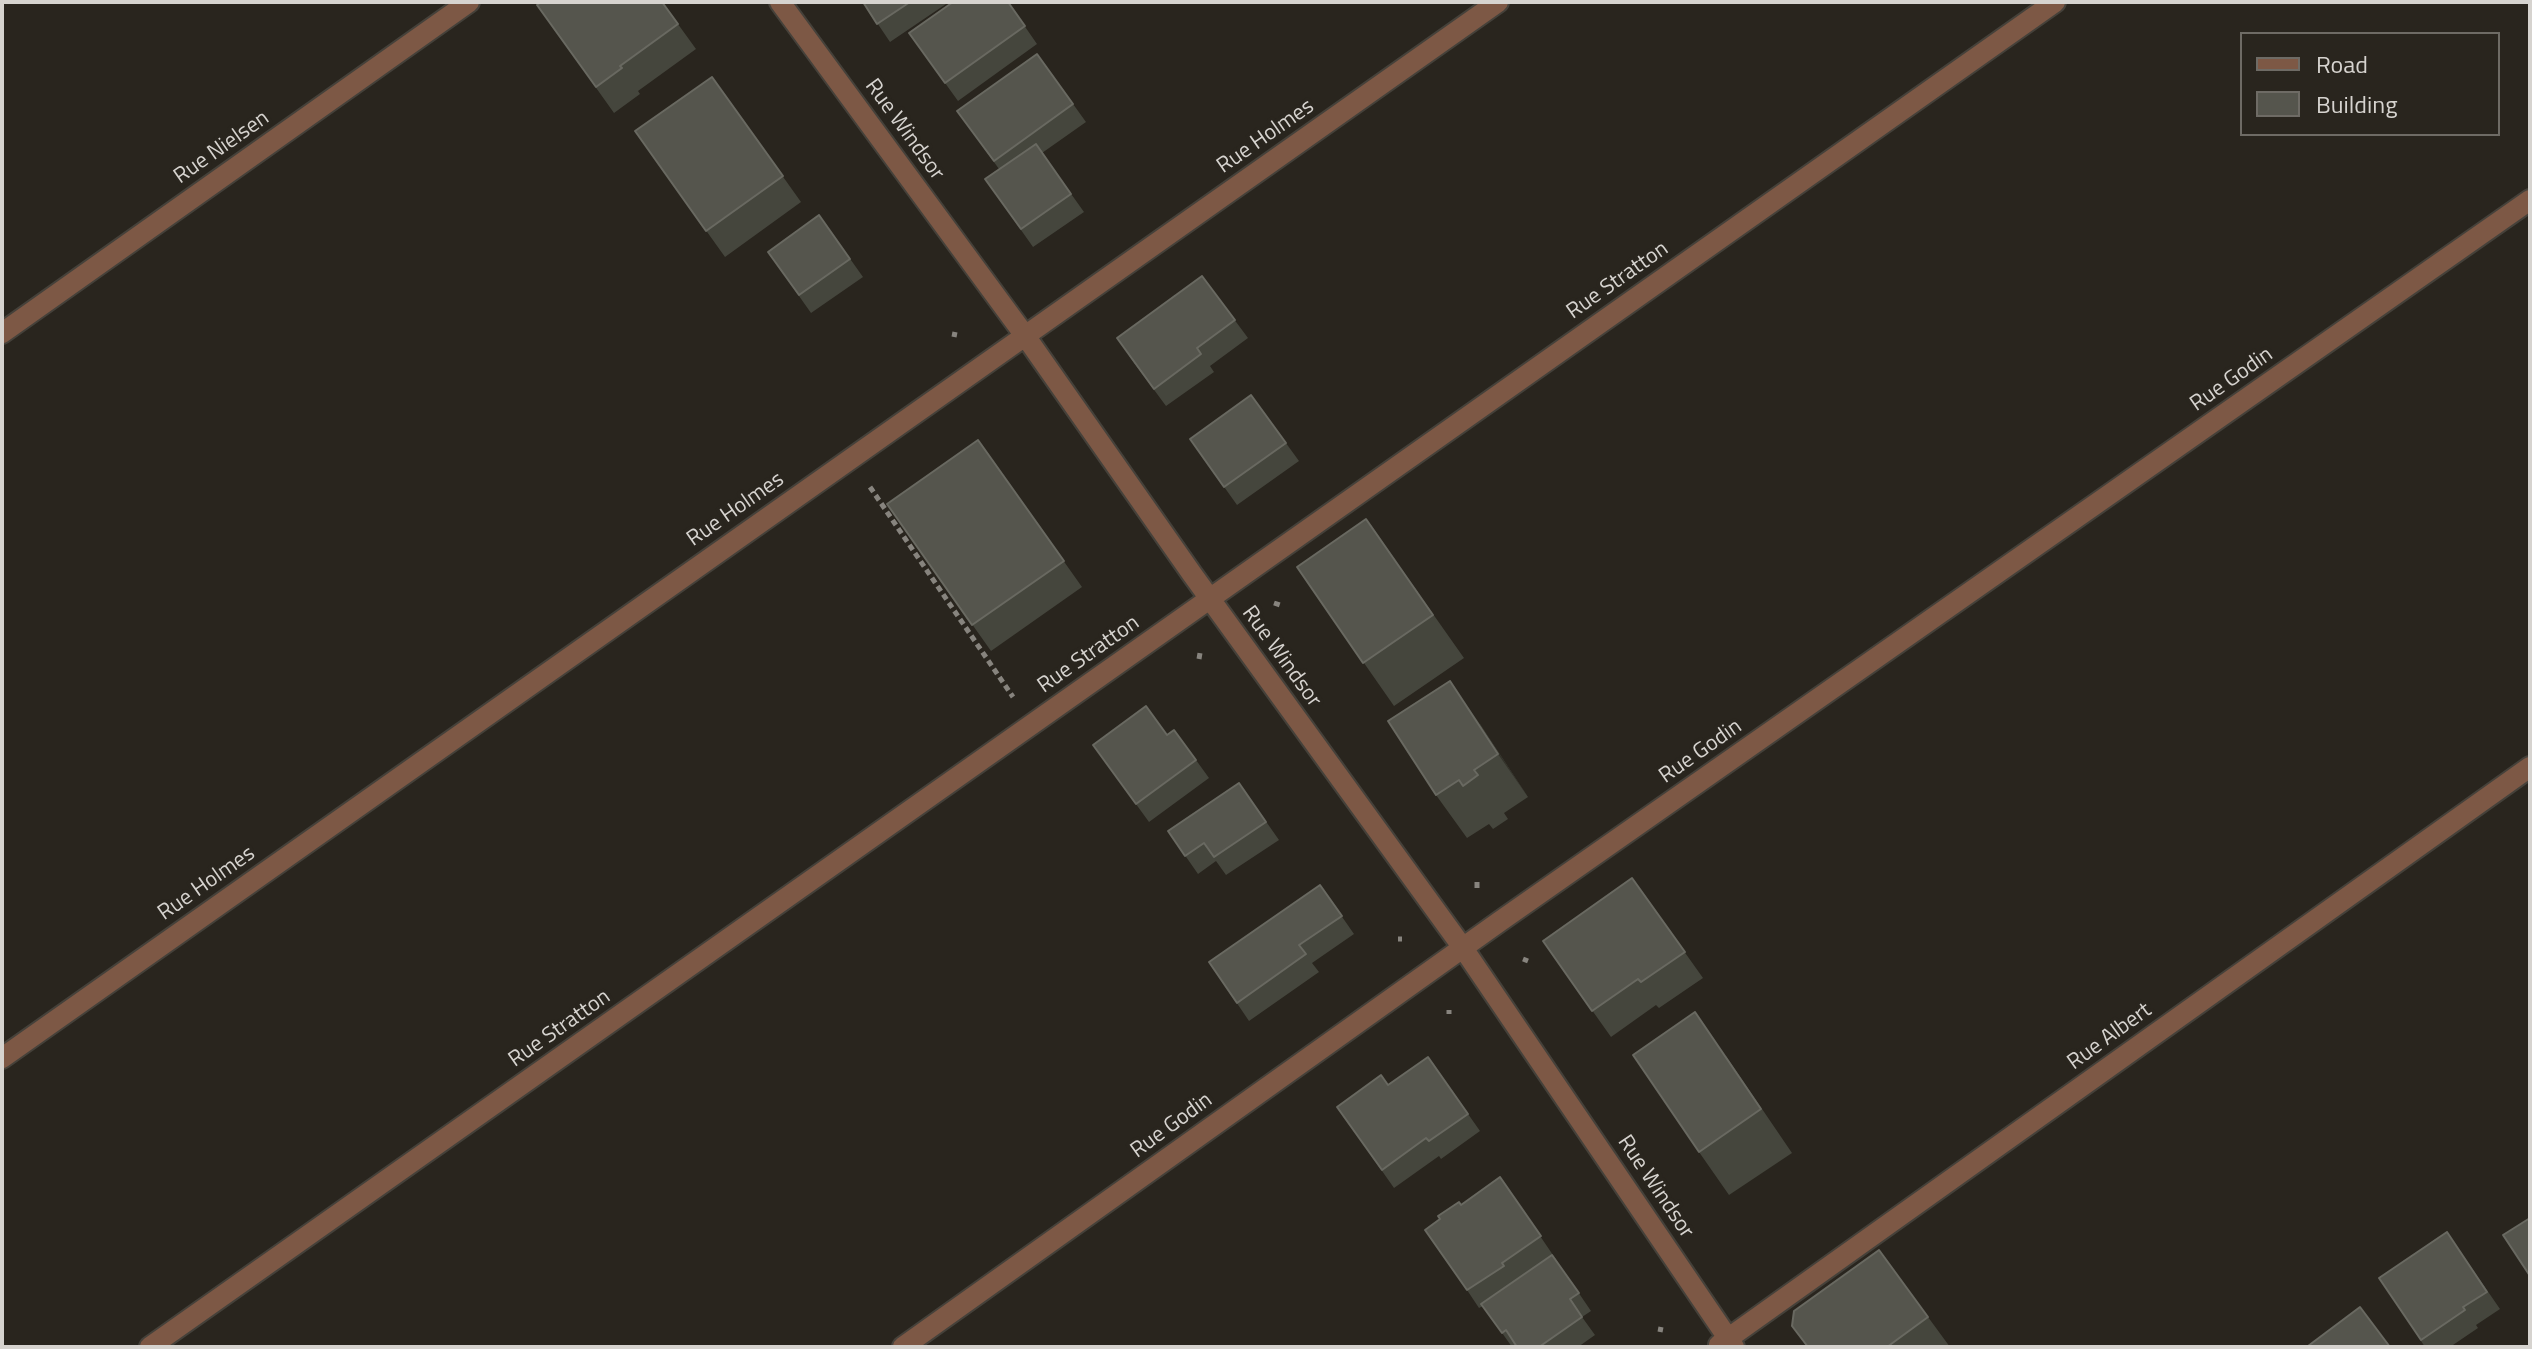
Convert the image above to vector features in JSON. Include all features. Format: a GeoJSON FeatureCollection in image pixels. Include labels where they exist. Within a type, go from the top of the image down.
{"type":"FeatureCollection","features":[{"type":"Feature","properties":{"kind":"street","name":"Rue Nielsen"},"geometry":{"type":"LineString","coordinates":[[2,333],[469,2]]}},
{"type":"Feature","properties":{"kind":"street","name":"Rue Windsor"},"geometry":{"type":"LineString","coordinates":[[780,2],[1026,337],[1209,599],[1463,948],[1726,1344]]}},
{"type":"Feature","properties":{"kind":"street","name":"Rue Holmes"},"geometry":{"type":"LineString","coordinates":[[2,1058],[1498,2]]}},
{"type":"Feature","properties":{"kind":"street","name":"Rue Stratton"},"geometry":{"type":"LineString","coordinates":[[150,1347],[2055,2]]}},
{"type":"Feature","properties":{"kind":"street","name":"Rue Godin"},"geometry":{"type":"LineString","coordinates":[[903,1347],[1463,948],[2530,200]]}},
{"type":"Feature","properties":{"kind":"street","name":"Rue Albert"},"geometry":{"type":"LineString","coordinates":[[1726,1344],[2530,767]]}},
{"type":"Feature","properties":{"kind":"path"},"geometry":{"type":"LineString","coordinates":[[870,487],[1032,725]]}},
{"type":"Feature","properties":{"kind":"building"},"geometry":{"type":"Polygon","coordinates":[[[541,2],[662,2],[678,24],[596,87],[537,5],[541,2]]]}},
{"type":"Feature","properties":{"kind":"building"},"geometry":{"type":"Polygon","coordinates":[[[863,2],[910,2],[877,24],[863,2]]]}},
{"type":"Feature","properties":{"kind":"building"},"geometry":{"type":"Polygon","coordinates":[[[953,2],[1008,2],[1025,26],[945,83],[909,33],[953,2]]]}},
{"type":"Feature","properties":{"kind":"building"},"geometry":{"type":"Polygon","coordinates":[[[1037,54],[1073,104],[994,161],[957,111],[1037,54]]]}},
{"type":"Feature","properties":{"kind":"building"},"geometry":{"type":"Polygon","coordinates":[[[712,77],[783,176],[706,231],[635,131],[712,77]]]}},
{"type":"Feature","properties":{"kind":"building"},"geometry":{"type":"Polygon","coordinates":[[[1036,144],[1071,194],[1021,229],[985,179],[1036,144]]]}},
{"type":"Feature","properties":{"kind":"building"},"geometry":{"type":"Polygon","coordinates":[[[819,215],[850,259],[799,295],[768,252],[819,215]]]}},
{"type":"Feature","properties":{"kind":"building"},"geometry":{"type":"Polygon","coordinates":[[[1202,276],[1235,320],[1197,348],[1201,354],[1154,389],[1117,338],[1202,276]]]}},
{"type":"Feature","properties":{"kind":"building"},"geometry":{"type":"Polygon","coordinates":[[[1251,395],[1286,443],[1224,487],[1190,439],[1251,395]]]}},
{"type":"Feature","properties":{"kind":"building"},"geometry":{"type":"Polygon","coordinates":[[[978,440],[1064,561],[972,625],[887,504],[978,440]]]}},
{"type":"Feature","properties":{"kind":"building"},"geometry":{"type":"Polygon","coordinates":[[[1366,519],[1433,615],[1363,663],[1297,567],[1366,519]]]}},
{"type":"Feature","properties":{"kind":"building"},"geometry":{"type":"Polygon","coordinates":[[[1450,681],[1498,754],[1474,770],[1478,775],[1463,786],[1459,780],[1436,795],[1388,721],[1450,681]]]}},
{"type":"Feature","properties":{"kind":"building"},"geometry":{"type":"Polygon","coordinates":[[[1146,706],[1167,735],[1174,730],[1196,760],[1136,804],[1093,745],[1146,706]]]}},
{"type":"Feature","properties":{"kind":"building"},"geometry":{"type":"Polygon","coordinates":[[[1239,783],[1266,822],[1214,857],[1204,843],[1185,856],[1168,831],[1239,783]]]}},
{"type":"Feature","properties":{"kind":"building"},"geometry":{"type":"Polygon","coordinates":[[[1632,878],[1685,952],[1592,1011],[1543,941],[1632,878]]]}},
{"type":"Feature","properties":{"kind":"building"},"geometry":{"type":"Polygon","coordinates":[[[1320,885],[1342,916],[1299,945],[1306,954],[1237,1003],[1209,962],[1320,885]]]}},
{"type":"Feature","properties":{"kind":"building"},"geometry":{"type":"Polygon","coordinates":[[[1695,1012],[1761,1109],[1699,1152],[1633,1055],[1695,1012]]]}},
{"type":"Feature","properties":{"kind":"building"},"geometry":{"type":"Polygon","coordinates":[[[1428,1057],[1468,1114],[1429,1141],[1426,1138],[1382,1170],[1337,1107],[1381,1075],[1388,1085],[1428,1057]]]}},
{"type":"Feature","properties":{"kind":"building"},"geometry":{"type":"Polygon","coordinates":[[[1500,1177],[1541,1236],[1502,1263],[1504,1266],[1467,1290],[1425,1230],[1440,1219],[1438,1216],[1459,1202],[1461,1205],[1500,1177]]]}},
{"type":"Feature","properties":{"kind":"building"},"geometry":{"type":"Polygon","coordinates":[[[2530,1218],[2530,1276],[2503,1235],[2530,1218]]]}},
{"type":"Feature","properties":{"kind":"building"},"geometry":{"type":"Polygon","coordinates":[[[2447,1232],[2487,1292],[2421,1340],[2379,1278],[2447,1232]]]}},
{"type":"Feature","properties":{"kind":"building"},"geometry":{"type":"Polygon","coordinates":[[[1879,1250],[1928,1317],[1887,1347],[1808,1347],[1792,1326],[1794,1311],[1879,1250]]]}},
{"type":"Feature","properties":{"kind":"building"},"geometry":{"type":"Polygon","coordinates":[[[1552,1255],[1579,1293],[1570,1299],[1582,1317],[1539,1347],[1517,1347],[1506,1330],[1502,1333],[1481,1304],[1552,1255]]]}},
{"type":"Feature","properties":{"kind":"building"},"geometry":{"type":"Polygon","coordinates":[[[2360,1307],[2390,1347],[2308,1346],[2360,1307]]]}}]}
